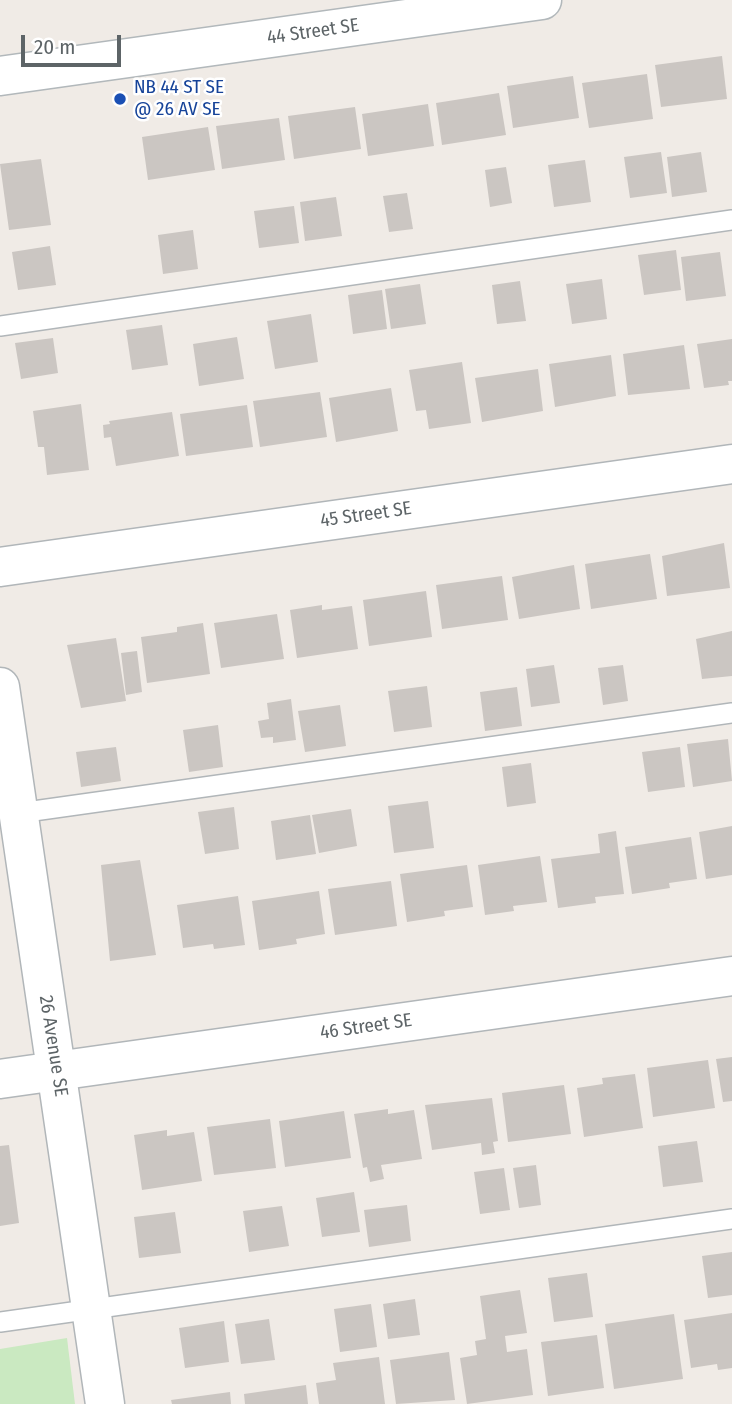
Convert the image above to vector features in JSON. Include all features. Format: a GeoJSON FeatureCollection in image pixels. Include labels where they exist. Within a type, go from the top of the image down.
{"type":"FeatureCollection","features":[{"type":"Feature","properties":{"kind":"street","name":"44 Street SE"},"geometry":{"type":"LineString","coordinates":[[0,76],[542,0]]}},
{"type":"Feature","properties":{"kind":"street","name":"45 Street SE"},"geometry":{"type":"LineString","coordinates":[[0,567],[732,464]]}},
{"type":"Feature","properties":{"kind":"street","name":"26 Avenue SE"},"geometry":{"type":"LineString","coordinates":[[0,687],[8,815],[57,1071],[105,1404]]}},
{"type":"Feature","properties":{"kind":"street","name":"46 Street SE"},"geometry":{"type":"LineString","coordinates":[[0,1079],[732,976]]}},
{"type":"Feature","properties":{"kind":"lane"},"geometry":{"type":"LineString","coordinates":[[0,326],[732,220]]}},
{"type":"Feature","properties":{"kind":"lane"},"geometry":{"type":"LineString","coordinates":[[8,815],[732,713]]}},
{"type":"Feature","properties":{"kind":"lane"},"geometry":{"type":"LineString","coordinates":[[0,1322],[732,1219]]}},
{"type":"Feature","properties":{"kind":"green space"},"geometry":{"type":"Polygon","coordinates":[[[67,1338],[75,1404],[0,1404],[0,1349],[67,1338]]]}},
{"type":"Feature","properties":{"kind":"building"},"geometry":{"type":"Polygon","coordinates":[[[722,56],[727,99],[661,107],[655,65],[722,56]]]}},
{"type":"Feature","properties":{"kind":"building"},"geometry":{"type":"Polygon","coordinates":[[[647,74],[653,119],[589,128],[582,83],[647,74]]]}},
{"type":"Feature","properties":{"kind":"building"},"geometry":{"type":"Polygon","coordinates":[[[573,76],[579,118],[513,128],[507,86],[573,76]]]}},
{"type":"Feature","properties":{"kind":"building"},"geometry":{"type":"Polygon","coordinates":[[[499,93],[506,135],[442,145],[436,103],[499,93]]]}},
{"type":"Feature","properties":{"kind":"building"},"geometry":{"type":"Polygon","coordinates":[[[428,104],[434,146],[368,156],[362,114],[428,104]]]}},
{"type":"Feature","properties":{"kind":"building"},"geometry":{"type":"Polygon","coordinates":[[[355,107],[361,149],[294,159],[288,116],[355,107]]]}},
{"type":"Feature","properties":{"kind":"building"},"geometry":{"type":"Polygon","coordinates":[[[279,118],[285,160],[222,169],[216,126],[279,118]]]}},
{"type":"Feature","properties":{"kind":"building"},"geometry":{"type":"Polygon","coordinates":[[[208,127],[215,170],[148,180],[142,137],[208,127]]]}},
{"type":"Feature","properties":{"kind":"building"},"geometry":{"type":"Polygon","coordinates":[[[661,152],[667,193],[630,198],[624,157],[661,152]]]}},
{"type":"Feature","properties":{"kind":"building"},"geometry":{"type":"Polygon","coordinates":[[[701,152],[707,192],[672,197],[667,157],[701,152]]]}},
{"type":"Feature","properties":{"kind":"building"},"geometry":{"type":"Polygon","coordinates":[[[41,159],[51,225],[9,230],[0,164],[41,159]]]}},
{"type":"Feature","properties":{"kind":"building"},"geometry":{"type":"Polygon","coordinates":[[[585,160],[591,202],[554,207],[548,165],[585,160]]]}},
{"type":"Feature","properties":{"kind":"building"},"geometry":{"type":"Polygon","coordinates":[[[506,167],[512,203],[490,207],[485,170],[506,167]]]}},
{"type":"Feature","properties":{"kind":"building"},"geometry":{"type":"Polygon","coordinates":[[[407,193],[413,229],[389,232],[383,196],[407,193]]]}},
{"type":"Feature","properties":{"kind":"building"},"geometry":{"type":"Polygon","coordinates":[[[336,197],[342,236],[305,241],[300,202],[336,197]]]}},
{"type":"Feature","properties":{"kind":"building"},"geometry":{"type":"Polygon","coordinates":[[[294,206],[299,243],[259,248],[254,211],[294,206]]]}},
{"type":"Feature","properties":{"kind":"building"},"geometry":{"type":"Polygon","coordinates":[[[193,230],[198,269],[163,274],[158,235],[193,230]]]}},
{"type":"Feature","properties":{"kind":"building"},"geometry":{"type":"Polygon","coordinates":[[[50,246],[56,285],[18,290],[12,252],[50,246]]]}},
{"type":"Feature","properties":{"kind":"building"},"geometry":{"type":"Polygon","coordinates":[[[676,250],[681,290],[644,295],[638,255],[676,250]]]}},
{"type":"Feature","properties":{"kind":"building"},"geometry":{"type":"Polygon","coordinates":[[[720,252],[726,296],[686,301],[681,257],[720,252]]]}},
{"type":"Feature","properties":{"kind":"building"},"geometry":{"type":"Polygon","coordinates":[[[602,279],[607,319],[572,324],[566,284],[602,279]]]}},
{"type":"Feature","properties":{"kind":"building"},"geometry":{"type":"Polygon","coordinates":[[[520,281],[526,321],[497,324],[492,285],[520,281]]]}},
{"type":"Feature","properties":{"kind":"building"},"geometry":{"type":"Polygon","coordinates":[[[420,284],[426,324],[391,329],[385,289],[420,284]]]}},
{"type":"Feature","properties":{"kind":"building"},"geometry":{"type":"Polygon","coordinates":[[[382,290],[387,329],[353,334],[348,295],[382,290]]]}},
{"type":"Feature","properties":{"kind":"building"},"geometry":{"type":"Polygon","coordinates":[[[311,314],[318,362],[275,369],[267,321],[311,314]]]}},
{"type":"Feature","properties":{"kind":"building"},"geometry":{"type":"Polygon","coordinates":[[[162,325],[168,365],[132,370],[126,330],[162,325]]]}},
{"type":"Feature","properties":{"kind":"building"},"geometry":{"type":"Polygon","coordinates":[[[237,337],[244,379],[199,386],[193,344],[237,337]]]}},
{"type":"Feature","properties":{"kind":"building"},"geometry":{"type":"Polygon","coordinates":[[[53,338],[58,373],[21,379],[15,343],[53,338]]]}},
{"type":"Feature","properties":{"kind":"building"},"geometry":{"type":"Polygon","coordinates":[[[732,339],[732,381],[728,381],[729,385],[704,388],[697,344],[732,339]]]}},
{"type":"Feature","properties":{"kind":"building"},"geometry":{"type":"Polygon","coordinates":[[[684,345],[690,389],[628,395],[623,354],[684,345]]]}},
{"type":"Feature","properties":{"kind":"building"},"geometry":{"type":"Polygon","coordinates":[[[611,355],[616,396],[555,407],[549,364],[611,355]]]}},
{"type":"Feature","properties":{"kind":"building"},"geometry":{"type":"Polygon","coordinates":[[[462,362],[471,423],[429,429],[426,410],[416,411],[409,370],[462,362]]]}},
{"type":"Feature","properties":{"kind":"building"},"geometry":{"type":"Polygon","coordinates":[[[538,369],[543,411],[482,422],[475,378],[538,369]]]}},
{"type":"Feature","properties":{"kind":"building"},"geometry":{"type":"Polygon","coordinates":[[[391,388],[398,431],[336,442],[329,398],[391,388]]]}},
{"type":"Feature","properties":{"kind":"building"},"geometry":{"type":"Polygon","coordinates":[[[320,392],[327,437],[260,447],[253,401],[320,392]]]}},
{"type":"Feature","properties":{"kind":"building"},"geometry":{"type":"Polygon","coordinates":[[[81,404],[89,470],[47,475],[44,447],[38,447],[33,411],[81,404]]]}},
{"type":"Feature","properties":{"kind":"building"},"geometry":{"type":"Polygon","coordinates":[[[247,405],[253,447],[186,456],[180,414],[247,405]]]}},
{"type":"Feature","properties":{"kind":"building"},"geometry":{"type":"Polygon","coordinates":[[[172,412],[179,456],[116,466],[111,437],[104,438],[103,425],[110,424],[109,421],[172,412]]]}},
{"type":"Feature","properties":{"kind":"building"},"geometry":{"type":"Polygon","coordinates":[[[724,543],[730,588],[667,596],[662,556],[724,543]]]}},
{"type":"Feature","properties":{"kind":"building"},"geometry":{"type":"Polygon","coordinates":[[[650,554],[657,599],[591,609],[585,564],[650,554]]]}},
{"type":"Feature","properties":{"kind":"building"},"geometry":{"type":"Polygon","coordinates":[[[574,565],[580,609],[519,619],[512,577],[574,565]]]}},
{"type":"Feature","properties":{"kind":"building"},"geometry":{"type":"Polygon","coordinates":[[[502,576],[508,620],[442,629],[436,585],[502,576]]]}},
{"type":"Feature","properties":{"kind":"building"},"geometry":{"type":"Polygon","coordinates":[[[426,591],[432,637],[369,646],[363,600],[426,591]]]}},
{"type":"Feature","properties":{"kind":"building"},"geometry":{"type":"Polygon","coordinates":[[[322,605],[322,610],[352,606],[358,649],[297,658],[290,610],[322,605]]]}},
{"type":"Feature","properties":{"kind":"building"},"geometry":{"type":"Polygon","coordinates":[[[277,614],[284,659],[221,668],[214,623],[277,614]]]}},
{"type":"Feature","properties":{"kind":"building"},"geometry":{"type":"Polygon","coordinates":[[[203,623],[210,674],[147,683],[141,637],[177,632],[177,627],[203,623]]]}},
{"type":"Feature","properties":{"kind":"building"},"geometry":{"type":"Polygon","coordinates":[[[732,631],[732,676],[702,679],[696,639],[732,631]]]}},
{"type":"Feature","properties":{"kind":"building"},"geometry":{"type":"Polygon","coordinates":[[[116,638],[126,701],[81,708],[67,645],[116,638]]]}},
{"type":"Feature","properties":{"kind":"building"},"geometry":{"type":"Polygon","coordinates":[[[137,651],[142,692],[126,695],[121,653],[137,651]]]}},
{"type":"Feature","properties":{"kind":"building"},"geometry":{"type":"Polygon","coordinates":[[[554,665],[560,703],[531,707],[526,669],[554,665]]]}},
{"type":"Feature","properties":{"kind":"building"},"geometry":{"type":"Polygon","coordinates":[[[623,665],[628,701],[603,705],[598,668],[623,665]]]}},
{"type":"Feature","properties":{"kind":"building"},"geometry":{"type":"Polygon","coordinates":[[[427,686],[432,727],[394,732],[388,691],[427,686]]]}},
{"type":"Feature","properties":{"kind":"building"},"geometry":{"type":"Polygon","coordinates":[[[517,687],[522,726],[485,731],[480,692],[517,687]]]}},
{"type":"Feature","properties":{"kind":"building"},"geometry":{"type":"Polygon","coordinates":[[[291,699],[296,740],[273,743],[273,737],[261,738],[258,721],[269,719],[267,703],[291,699]]]}},
{"type":"Feature","properties":{"kind":"building"},"geometry":{"type":"Polygon","coordinates":[[[340,705],[346,746],[305,752],[298,711],[340,705]]]}},
{"type":"Feature","properties":{"kind":"building"},"geometry":{"type":"Polygon","coordinates":[[[218,725],[223,767],[189,772],[183,730],[218,725]]]}},
{"type":"Feature","properties":{"kind":"building"},"geometry":{"type":"Polygon","coordinates":[[[728,739],[732,781],[693,787],[687,744],[728,739]]]}},
{"type":"Feature","properties":{"kind":"building"},"geometry":{"type":"Polygon","coordinates":[[[116,747],[121,781],[81,787],[76,752],[116,747]]]}},
{"type":"Feature","properties":{"kind":"building"},"geometry":{"type":"Polygon","coordinates":[[[680,747],[685,787],[648,792],[642,752],[680,747]]]}},
{"type":"Feature","properties":{"kind":"building"},"geometry":{"type":"Polygon","coordinates":[[[531,763],[536,803],[507,807],[502,767],[531,763]]]}},
{"type":"Feature","properties":{"kind":"building"},"geometry":{"type":"Polygon","coordinates":[[[428,801],[434,848],[394,853],[388,806],[428,801]]]}},
{"type":"Feature","properties":{"kind":"building"},"geometry":{"type":"Polygon","coordinates":[[[234,807],[239,849],[205,854],[198,812],[234,807]]]}},
{"type":"Feature","properties":{"kind":"building"},"geometry":{"type":"Polygon","coordinates":[[[351,809],[357,846],[319,853],[312,815],[351,809]]]}},
{"type":"Feature","properties":{"kind":"building"},"geometry":{"type":"Polygon","coordinates":[[[310,815],[316,854],[276,860],[271,821],[310,815]]]}},
{"type":"Feature","properties":{"kind":"building"},"geometry":{"type":"Polygon","coordinates":[[[732,826],[732,875],[706,879],[699,832],[732,826]]]}},
{"type":"Feature","properties":{"kind":"building"},"geometry":{"type":"Polygon","coordinates":[[[616,831],[624,894],[595,897],[596,903],[558,908],[551,859],[600,853],[598,834],[616,831]]]}},
{"type":"Feature","properties":{"kind":"building"},"geometry":{"type":"Polygon","coordinates":[[[691,837],[697,879],[669,883],[670,888],[632,894],[625,847],[691,837]]]}},
{"type":"Feature","properties":{"kind":"building"},"geometry":{"type":"Polygon","coordinates":[[[540,856],[547,902],[513,906],[514,911],[485,915],[478,865],[540,856]]]}},
{"type":"Feature","properties":{"kind":"building"},"geometry":{"type":"Polygon","coordinates":[[[140,860],[156,955],[110,961],[101,865],[140,860]]]}},
{"type":"Feature","properties":{"kind":"building"},"geometry":{"type":"Polygon","coordinates":[[[467,865],[473,907],[444,911],[445,916],[407,922],[400,874],[467,865]]]}},
{"type":"Feature","properties":{"kind":"building"},"geometry":{"type":"Polygon","coordinates":[[[391,881],[397,926],[335,935],[328,889],[391,881]]]}},
{"type":"Feature","properties":{"kind":"building"},"geometry":{"type":"Polygon","coordinates":[[[319,891],[325,934],[296,939],[297,944],[259,950],[252,901],[319,891]]]}},
{"type":"Feature","properties":{"kind":"building"},"geometry":{"type":"Polygon","coordinates":[[[238,896],[245,945],[214,949],[213,944],[183,948],[177,905],[238,896]]]}},
{"type":"Feature","properties":{"kind":"building"},"geometry":{"type":"Polygon","coordinates":[[[732,1057],[732,1101],[723,1102],[716,1059],[732,1057]]]}},
{"type":"Feature","properties":{"kind":"building"},"geometry":{"type":"Polygon","coordinates":[[[708,1060],[715,1108],[653,1117],[647,1068],[708,1060]]]}},
{"type":"Feature","properties":{"kind":"building"},"geometry":{"type":"Polygon","coordinates":[[[635,1074],[643,1128],[584,1137],[577,1088],[603,1084],[602,1078],[635,1074]]]}},
{"type":"Feature","properties":{"kind":"building"},"geometry":{"type":"Polygon","coordinates":[[[564,1085],[571,1134],[508,1142],[502,1093],[564,1085]]]}},
{"type":"Feature","properties":{"kind":"building"},"geometry":{"type":"Polygon","coordinates":[[[492,1098],[498,1141],[493,1142],[495,1153],[482,1155],[481,1143],[432,1150],[425,1105],[492,1098]]]}},
{"type":"Feature","properties":{"kind":"building"},"geometry":{"type":"Polygon","coordinates":[[[388,1109],[388,1114],[414,1110],[422,1159],[381,1165],[384,1179],[370,1182],[367,1167],[363,1168],[354,1114],[388,1109]]]}},
{"type":"Feature","properties":{"kind":"building"},"geometry":{"type":"Polygon","coordinates":[[[344,1111],[351,1158],[285,1167],[279,1121],[344,1111]]]}},
{"type":"Feature","properties":{"kind":"building"},"geometry":{"type":"Polygon","coordinates":[[[270,1119],[276,1168],[214,1175],[207,1127],[270,1119]]]}},
{"type":"Feature","properties":{"kind":"building"},"geometry":{"type":"Polygon","coordinates":[[[167,1130],[167,1136],[194,1132],[202,1181],[142,1190],[134,1135],[167,1130]]]}},
{"type":"Feature","properties":{"kind":"building"},"geometry":{"type":"Polygon","coordinates":[[[697,1141],[703,1182],[663,1187],[658,1146],[697,1141]]]}},
{"type":"Feature","properties":{"kind":"building"},"geometry":{"type":"Polygon","coordinates":[[[9,1145],[19,1223],[0,1226],[0,1146],[9,1145]]]}},
{"type":"Feature","properties":{"kind":"building"},"geometry":{"type":"Polygon","coordinates":[[[536,1165],[541,1205],[519,1208],[513,1168],[536,1165]]]}},
{"type":"Feature","properties":{"kind":"building"},"geometry":{"type":"Polygon","coordinates":[[[504,1168],[510,1210],[480,1214],[474,1172],[504,1168]]]}},
{"type":"Feature","properties":{"kind":"building"},"geometry":{"type":"Polygon","coordinates":[[[354,1192],[360,1232],[322,1237],[316,1198],[354,1192]]]}},
{"type":"Feature","properties":{"kind":"building"},"geometry":{"type":"Polygon","coordinates":[[[407,1205],[411,1241],[369,1247],[364,1210],[407,1205]]]}},
{"type":"Feature","properties":{"kind":"building"},"geometry":{"type":"Polygon","coordinates":[[[282,1206],[289,1246],[249,1252],[243,1211],[282,1206]]]}},
{"type":"Feature","properties":{"kind":"building"},"geometry":{"type":"Polygon","coordinates":[[[175,1212],[181,1253],[139,1258],[134,1217],[175,1212]]]}},
{"type":"Feature","properties":{"kind":"building"},"geometry":{"type":"Polygon","coordinates":[[[732,1252],[732,1295],[708,1298],[702,1256],[732,1252]]]}},
{"type":"Feature","properties":{"kind":"building"},"geometry":{"type":"Polygon","coordinates":[[[587,1273],[593,1317],[554,1322],[548,1278],[587,1273]]]}},
{"type":"Feature","properties":{"kind":"building"},"geometry":{"type":"Polygon","coordinates":[[[520,1290],[527,1333],[505,1336],[507,1352],[527,1349],[533,1395],[467,1404],[460,1358],[477,1355],[475,1341],[486,1339],[480,1296],[520,1290]]]}},
{"type":"Feature","properties":{"kind":"building"},"geometry":{"type":"Polygon","coordinates":[[[415,1299],[420,1335],[388,1339],[383,1304],[415,1299]]]}},
{"type":"Feature","properties":{"kind":"building"},"geometry":{"type":"Polygon","coordinates":[[[371,1304],[377,1347],[340,1352],[334,1309],[371,1304]]]}},
{"type":"Feature","properties":{"kind":"building"},"geometry":{"type":"Polygon","coordinates":[[[732,1313],[732,1368],[718,1370],[717,1364],[691,1368],[684,1320],[732,1313]]]}},
{"type":"Feature","properties":{"kind":"building"},"geometry":{"type":"Polygon","coordinates":[[[674,1314],[683,1379],[614,1389],[605,1324],[674,1314]]]}},
{"type":"Feature","properties":{"kind":"building"},"geometry":{"type":"Polygon","coordinates":[[[269,1319],[275,1360],[241,1364],[235,1324],[269,1319]]]}},
{"type":"Feature","properties":{"kind":"building"},"geometry":{"type":"Polygon","coordinates":[[[224,1321],[229,1362],[185,1368],[179,1328],[224,1321]]]}},
{"type":"Feature","properties":{"kind":"building"},"geometry":{"type":"Polygon","coordinates":[[[597,1335],[604,1388],[548,1396],[541,1342],[597,1335]]]}},
{"type":"Feature","properties":{"kind":"building"},"geometry":{"type":"Polygon","coordinates":[[[449,1352],[455,1400],[396,1404],[390,1360],[449,1352]]]}},
{"type":"Feature","properties":{"kind":"building"},"geometry":{"type":"Polygon","coordinates":[[[379,1357],[385,1404],[319,1404],[316,1383],[336,1380],[333,1363],[379,1357]]]}},
{"type":"Feature","properties":{"kind":"building"},"geometry":{"type":"Polygon","coordinates":[[[306,1385],[308,1404],[245,1404],[244,1394],[306,1385]]]}},
{"type":"Feature","properties":{"kind":"building"},"geometry":{"type":"Polygon","coordinates":[[[230,1392],[231,1404],[172,1404],[171,1400],[230,1392]]]}},
{"type":"Feature","properties":{"kind":"place","name":"NB 44 ST SE @ 26 AV SE"},"geometry":{"type":"Point","coordinates":[120,99]}}]}
